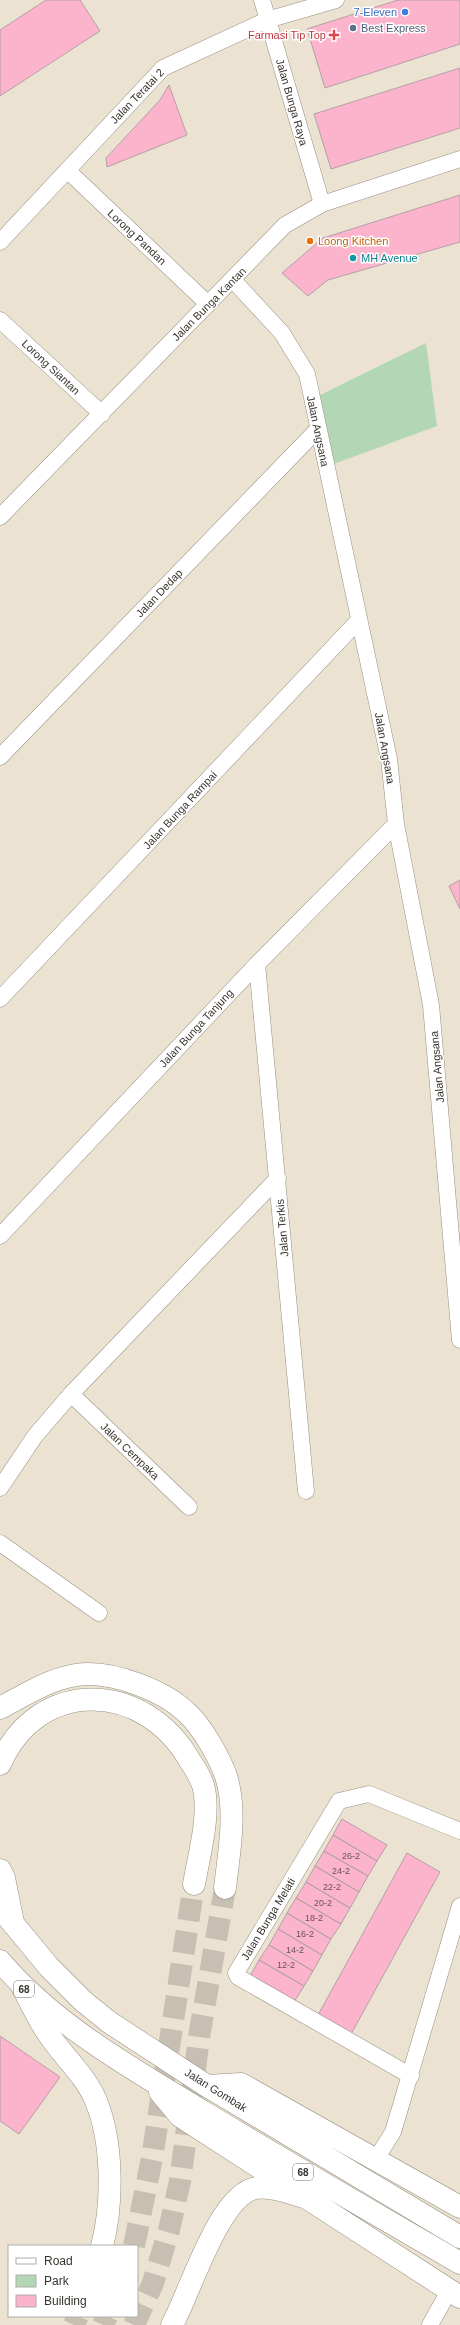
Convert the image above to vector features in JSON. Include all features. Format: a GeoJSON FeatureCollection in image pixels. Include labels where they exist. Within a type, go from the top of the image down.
{"type":"FeatureCollection","features":[{"type":"Feature","properties":{"kind":"main road"},"geometry":{"type":"LineString","coordinates":[[0,1708],[45,1684],[86,1674],[115,1677],[141,1686],[165,1698],[187,1712],[211,1745],[226,1777],[231,1809],[225,1888]]}},
{"type":"Feature","properties":{"kind":"main road"},"geometry":{"type":"LineString","coordinates":[[0,1764],[14,1738],[24,1727],[35,1718],[62,1704],[93,1699],[111,1700],[131,1706],[150,1716],[170,1731],[183,1747],[203,1785],[206,1808],[194,1884]]}},
{"type":"Feature","properties":{"kind":"main road"},"geometry":{"type":"LineString","coordinates":[[0,1870],[4,1878],[6,1916]]}},
{"type":"Feature","properties":{"kind":"main road","name":"Jalan Gombak"},"geometry":{"type":"LineString","coordinates":[[6,1916],[49,1967],[83,2001],[109,2022],[206,2086],[460,2237]]}},
{"type":"Feature","properties":{"kind":"main road","name":"68"},"geometry":{"type":"LineString","coordinates":[[0,1961],[22,1986],[111,2055],[331,2188],[460,2263]]}},
{"type":"Feature","properties":{"kind":"main road"},"geometry":{"type":"LineString","coordinates":[[22,1986],[47,2032],[76,2067],[96,2101],[104,2128],[109,2155],[106,2232],[102,2245]]}},
{"type":"Feature","properties":{"kind":"main road"},"geometry":{"type":"LineString","coordinates":[[148,2078],[180,2116],[455,2294]]}},
{"type":"Feature","properties":{"kind":"main road"},"geometry":{"type":"LineString","coordinates":[[206,2086],[241,2084],[460,2207]]}},
{"type":"Feature","properties":{"kind":"main road"},"geometry":{"type":"LineString","coordinates":[[172,2325],[222,2215],[242,2193],[256,2188],[274,2189],[304,2197]]}},
{"type":"Feature","properties":{"kind":"street","name":"Jalan Bunga Raya"},"geometry":{"type":"LineString","coordinates":[[262,0],[322,204]]}},
{"type":"Feature","properties":{"kind":"street","name":"Jalan Teratai 2"},"geometry":{"type":"LineString","coordinates":[[0,242],[163,68],[267,20],[336,0]]}},
{"type":"Feature","properties":{"kind":"street","name":"Jalan Bunga Kantan"},"geometry":{"type":"LineString","coordinates":[[0,517],[286,225],[322,204],[460,159]]}},
{"type":"Feature","properties":{"kind":"street","name":"Lorong Pandan"},"geometry":{"type":"LineString","coordinates":[[67,170],[208,304]]}},
{"type":"Feature","properties":{"kind":"street","name":"Jalan Angsana"},"geometry":{"type":"LineString","coordinates":[[233,280],[282,333],[307,374],[389,758],[396,824],[431,1005],[456,1246],[460,1340]]}},
{"type":"Feature","properties":{"kind":"street","name":"Lorong Siantan"},"geometry":{"type":"LineString","coordinates":[[0,320],[102,414]]}},
{"type":"Feature","properties":{"kind":"street","name":"Jalan Dedap"},"geometry":{"type":"LineString","coordinates":[[0,757],[318,429]]}},
{"type":"Feature","properties":{"kind":"street","name":"Jalan Bunga Rampai"},"geometry":{"type":"LineString","coordinates":[[0,999],[359,620]]}},
{"type":"Feature","properties":{"kind":"street","name":"Jalan Bunga Tanjung"},"geometry":{"type":"LineString","coordinates":[[0,1236],[257,964],[396,824]]}},
{"type":"Feature","properties":{"kind":"street","name":"Jalan Terkis"},"geometry":{"type":"LineString","coordinates":[[257,964],[306,1491]]}},
{"type":"Feature","properties":{"kind":"street"},"geometry":{"type":"LineString","coordinates":[[0,1488],[35,1436],[71,1394],[278,1178]]}},
{"type":"Feature","properties":{"kind":"street","name":"Jalan Cempaka"},"geometry":{"type":"LineString","coordinates":[[71,1394],[189,1507]]}},
{"type":"Feature","properties":{"kind":"street"},"geometry":{"type":"LineString","coordinates":[[0,1543],[99,1613]]}},
{"type":"Feature","properties":{"kind":"street","name":"Jalan Bunga Melati"},"geometry":{"type":"LineString","coordinates":[[411,2076],[238,1977],[236,1973],[339,1801],[369,1794],[460,1831]]}},
{"type":"Feature","properties":{"kind":"street"},"geometry":{"type":"LineString","coordinates":[[376,2159],[393,2132],[411,2076],[442,1961],[460,1906]]}},
{"type":"Feature","properties":{"kind":"street"},"geometry":{"type":"LineString","coordinates":[[430,2325],[455,2294]]}},
{"type":"Feature","properties":{"kind":"green space"},"geometry":{"type":"Polygon","coordinates":[[[426,343],[437,426],[331,465],[318,396],[426,343]]]}},
{"type":"Feature","properties":{"kind":"building"},"geometry":{"type":"Polygon","coordinates":[[[46,0],[80,0],[100,31],[0,96],[0,30],[46,0]]]}},
{"type":"Feature","properties":{"kind":"building"},"geometry":{"type":"Polygon","coordinates":[[[398,0],[460,0],[460,44],[325,88],[307,29],[398,0]]]}},
{"type":"Feature","properties":{"kind":"building"},"geometry":{"type":"Polygon","coordinates":[[[460,68],[460,128],[331,169],[314,114],[460,68]]]}},
{"type":"Feature","properties":{"kind":"building"},"geometry":{"type":"Polygon","coordinates":[[[169,85],[187,135],[107,167],[106,158],[160,100],[169,85]]]}},
{"type":"Feature","properties":{"kind":"building","name":"MH Avenue"},"geometry":{"type":"Polygon","coordinates":[[[460,195],[460,242],[328,280],[308,296],[282,273],[323,238],[460,195]]]}},
{"type":"Feature","properties":{"kind":"building"},"geometry":{"type":"Polygon","coordinates":[[[460,880],[460,909],[449,886],[460,880]]]}},
{"type":"Feature","properties":{"kind":"building"},"geometry":{"type":"Polygon","coordinates":[[[342,1819],[387,1845],[377,1861],[333,1835],[342,1819]]]}},
{"type":"Feature","properties":{"kind":"building"},"geometry":{"type":"Polygon","coordinates":[[[333,1835],[377,1861],[368,1876],[324,1851],[333,1835]]]}},
{"type":"Feature","properties":{"kind":"building"},"geometry":{"type":"Polygon","coordinates":[[[324,1851],[368,1876],[359,1892],[315,1866],[324,1851]]]}},
{"type":"Feature","properties":{"kind":"building"},"geometry":{"type":"Polygon","coordinates":[[[407,1853],[440,1872],[350,2036],[317,2017],[407,1853]]]}},
{"type":"Feature","properties":{"kind":"building"},"geometry":{"type":"Polygon","coordinates":[[[315,1866],[359,1892],[350,1908],[306,1882],[315,1866]]]}},
{"type":"Feature","properties":{"kind":"building"},"geometry":{"type":"Polygon","coordinates":[[[306,1882],[350,1908],[341,1924],[296,1898],[306,1882]]]}},
{"type":"Feature","properties":{"kind":"building"},"geometry":{"type":"Polygon","coordinates":[[[296,1898],[341,1924],[331,1939],[287,1913],[296,1898]]]}},
{"type":"Feature","properties":{"kind":"building"},"geometry":{"type":"Polygon","coordinates":[[[287,1913],[331,1939],[322,1955],[278,1929],[287,1913]]]}},
{"type":"Feature","properties":{"kind":"building"},"geometry":{"type":"Polygon","coordinates":[[[278,1929],[322,1955],[313,1971],[269,1945],[278,1929]]]}},
{"type":"Feature","properties":{"kind":"building"},"geometry":{"type":"Polygon","coordinates":[[[269,1945],[313,1971],[304,1986],[259,1960],[269,1945]]]}},
{"type":"Feature","properties":{"kind":"building"},"geometry":{"type":"Polygon","coordinates":[[[259,1960],[304,1986],[294,2002],[250,1976],[259,1960]]]}},
{"type":"Feature","properties":{"kind":"building"},"geometry":{"type":"Polygon","coordinates":[[[0,2036],[60,2077],[19,2134],[0,2121],[0,2036]]]}},
{"type":"Feature","properties":{"kind":"tunnel"},"geometry":{"type":"LineString","coordinates":[[134,2245],[152,2158],[194,1884]]}},
{"type":"Feature","properties":{"kind":"tunnel"},"geometry":{"type":"LineString","coordinates":[[138,2316],[153,2283],[169,2230],[180,2181],[200,2031],[225,1888]]}},
{"type":"Feature","properties":{"kind":"tunnel"},"geometry":{"type":"LineString","coordinates":[[74,2325],[78,2317]]}},
{"type":"Feature","properties":{"kind":"tunnel"},"geometry":{"type":"LineString","coordinates":[[103,2325],[107,2317]]}},
{"type":"Feature","properties":{"kind":"tunnel"},"geometry":{"type":"LineString","coordinates":[[134,2325],[138,2317]]}},
{"type":"Feature","properties":{"kind":"place","name":"7-Eleven"},"geometry":{"type":"Point","coordinates":[405,12]}},
{"type":"Feature","properties":{"kind":"place","name":"Best Express"},"geometry":{"type":"Point","coordinates":[353,28]}},
{"type":"Feature","properties":{"kind":"place","name":"Farmasi Tip Top"},"geometry":{"type":"Point","coordinates":[334,35]}},
{"type":"Feature","properties":{"kind":"place","name":"Loong Kitchen"},"geometry":{"type":"Point","coordinates":[310,241]}},
{"type":"Feature","properties":{"kind":"place","name":"MH Avenue"},"geometry":{"type":"Point","coordinates":[353,258]}}]}
